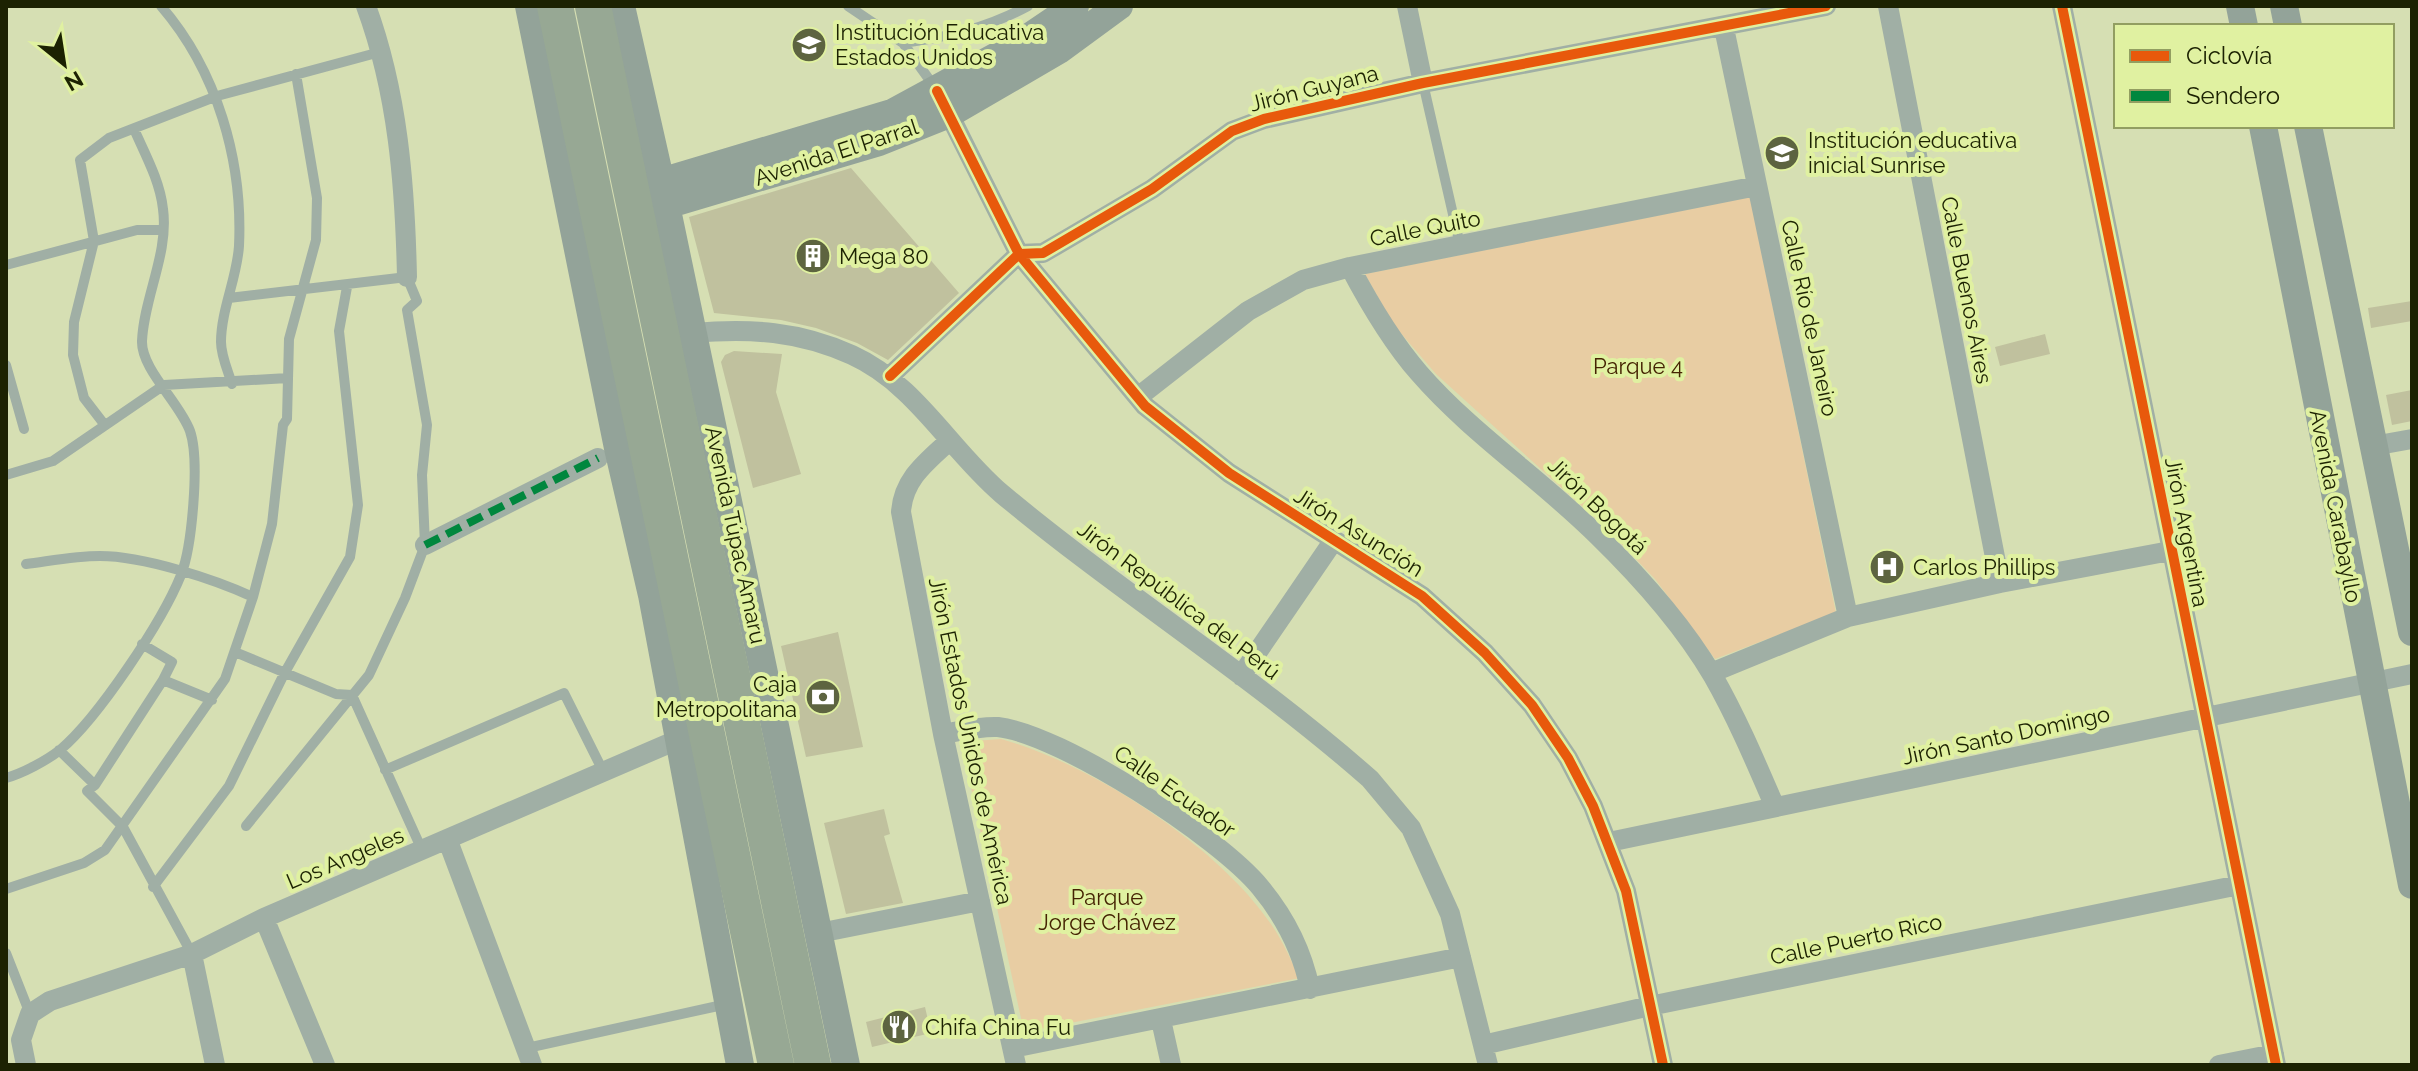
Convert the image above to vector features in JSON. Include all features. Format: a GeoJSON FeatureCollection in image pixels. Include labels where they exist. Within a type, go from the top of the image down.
{"type":"FeatureCollection","features":[{"type":"Feature","properties":{"kind":"highway"},"geometry":{"type":"LineString","coordinates":[[555,6],[776,1065]]}},
{"type":"Feature","properties":{"kind":"highway","name":"Avenida Túpac Amaru"},"geometry":{"type":"LineString","coordinates":[[593,6],[813,1065]]}},
{"type":"Feature","properties":{"kind":"main road"},"geometry":{"type":"LineString","coordinates":[[529,6],[615,433],[652,595],[740,1065]]}},
{"type":"Feature","properties":{"kind":"main road","name":"Avenida Túpac Amaru"},"geometry":{"type":"LineString","coordinates":[[621,6],[664,194],[846,1065]]}},
{"type":"Feature","properties":{"kind":"main road","name":"Avenida El Parral"},"geometry":{"type":"LineString","coordinates":[[943,102],[1075,6]]}},
{"type":"Feature","properties":{"kind":"main road","name":"Avenida El Parral"},"geometry":{"type":"LineString","coordinates":[[664,194],[892,113],[943,102],[1059,50],[1119,6]]}},
{"type":"Feature","properties":{"kind":"main road","name":"Avenida Carabayllo"},"geometry":{"type":"LineString","coordinates":[[2263,128],[2370,684],[2412,885]]}},
{"type":"Feature","properties":{"kind":"main road"},"geometry":{"type":"LineString","coordinates":[[2308,128],[2412,632]]}},
{"type":"Feature","properties":{"kind":"street"},"geometry":{"type":"LineString","coordinates":[[366,6],[380,52],[402,165],[407,277]]}},
{"type":"Feature","properties":{"kind":"street"},"geometry":{"type":"LineString","coordinates":[[1407,6],[1423,83]]}},
{"type":"Feature","properties":{"kind":"street","name":"Jirón Guyana"},"geometry":{"type":"LineString","coordinates":[[890,376],[1019,254],[1043,253],[1152,189],[1232,131],[1275,116],[1423,83],[1724,28],[1826,6]]}},
{"type":"Feature","properties":{"kind":"street","name":"Calle Buenos Aires"},"geometry":{"type":"LineString","coordinates":[[1888,6],[2000,583]]}},
{"type":"Feature","properties":{"kind":"street","name":"Jirón Argentina"},"geometry":{"type":"LineString","coordinates":[[2062,6],[2275,1060]]}},
{"type":"Feature","properties":{"kind":"street","name":"Calle Río de Janeiro"},"geometry":{"type":"LineString","coordinates":[[1724,28],[1848,617]]}},
{"type":"Feature","properties":{"kind":"street","name":"Jirón Asunción"},"geometry":{"type":"LineString","coordinates":[[943,102],[1019,254],[1138,397],[1229,473],[1422,596],[1485,653],[1532,705],[1568,758],[1609,842],[1626,891],[1663,1065]]}},
{"type":"Feature","properties":{"kind":"street","name":"Calle Quito"},"geometry":{"type":"LineString","coordinates":[[1138,397],[1248,311],[1303,280],[1350,267],[1757,186]]}},
{"type":"Feature","properties":{"kind":"street","name":"Jirón Bogotá"},"geometry":{"type":"LineString","coordinates":[[1350,267],[1380,324],[1420,374],[1463,417],[1597,535],[1647,587],[1711,673],[1740,726],[1775,807]]}},
{"type":"Feature","properties":{"kind":"street","name":"Jirón República del Perú"},"geometry":{"type":"LineString","coordinates":[[693,333],[763,329],[807,338],[853,356],[890,376],[985,480],[1370,779],[1411,828],[1450,914],[1485,1055]]}},
{"type":"Feature","properties":{"kind":"street"},"geometry":{"type":"LineString","coordinates":[[2373,446],[2412,439]]}},
{"type":"Feature","properties":{"kind":"street","name":"Jirón Estados Unidos de América"},"geometry":{"type":"LineString","coordinates":[[948,442],[916,471],[902,496],[901,512],[943,734],[1014,1057]]}},
{"type":"Feature","properties":{"kind":"street"},"geometry":{"type":"LineString","coordinates":[[425,545],[598,458]]}},
{"type":"Feature","properties":{"kind":"street"},"geometry":{"type":"LineString","coordinates":[[1241,676],[1334,540]]}},
{"type":"Feature","properties":{"kind":"street"},"geometry":{"type":"LineString","coordinates":[[1711,673],[1848,617],[2000,583],[2170,551]]}},
{"type":"Feature","properties":{"kind":"street","name":"Jirón Santo Domingo"},"geometry":{"type":"LineString","coordinates":[[1609,842],[2412,674]]}},
{"type":"Feature","properties":{"kind":"street","name":"Calle Ecuador"},"geometry":{"type":"LineString","coordinates":[[943,734],[997,727],[1040,738],[1089,761],[1221,850],[1258,885],[1283,918],[1303,957],[1310,989]]}},
{"type":"Feature","properties":{"kind":"street","name":"Los Angeles"},"geometry":{"type":"LineString","coordinates":[[30,1014],[50,1001],[192,954],[264,918],[677,740]]}},
{"type":"Feature","properties":{"kind":"street"},"geometry":{"type":"LineString","coordinates":[[448,841],[530,1057]]}},
{"type":"Feature","properties":{"kind":"street","name":"Calle Puerto Rico"},"geometry":{"type":"LineString","coordinates":[[1485,1055],[1650,1006],[2239,885]]}},
{"type":"Feature","properties":{"kind":"street"},"geometry":{"type":"LineString","coordinates":[[819,933],[980,901]]}},
{"type":"Feature","properties":{"kind":"street"},"geometry":{"type":"LineString","coordinates":[[264,918],[325,1065]]}},
{"type":"Feature","properties":{"kind":"street"},"geometry":{"type":"LineString","coordinates":[[192,954],[215,1065]]}},
{"type":"Feature","properties":{"kind":"street"},"geometry":{"type":"LineString","coordinates":[[1014,1057],[1161,1020],[1461,957]]}},
{"type":"Feature","properties":{"kind":"street"},"geometry":{"type":"LineString","coordinates":[[26,1065],[21,1040],[30,1014]]}},
{"type":"Feature","properties":{"kind":"street"},"geometry":{"type":"LineString","coordinates":[[1161,1020],[1171,1065]]}},
{"type":"Feature","properties":{"kind":"street"},"geometry":{"type":"LineString","coordinates":[[2219,1065],[2275,1060]]}},
{"type":"Feature","properties":{"kind":"lane"},"geometry":{"type":"LineString","coordinates":[[161,6],[180,29],[217,96],[230,151],[238,197],[239,248],[221,346],[232,384]]}},
{"type":"Feature","properties":{"kind":"lane"},"geometry":{"type":"LineString","coordinates":[[848,6],[903,43],[943,102]]}},
{"type":"Feature","properties":{"kind":"lane"},"geometry":{"type":"LineString","coordinates":[[903,43],[957,36],[997,23],[1028,6]]}},
{"type":"Feature","properties":{"kind":"lane"},"geometry":{"type":"LineString","coordinates":[[104,424],[84,398],[73,355],[74,322],[94,241],[80,160],[109,138],[217,96],[380,52]]}},
{"type":"Feature","properties":{"kind":"lane"},"geometry":{"type":"LineString","coordinates":[[6,889],[84,863],[105,850],[212,700],[235,652],[272,524],[288,378],[289,339],[316,240],[317,198],[296,74]]}},
{"type":"Feature","properties":{"kind":"lane"},"geometry":{"type":"LineString","coordinates":[[1423,83],[1460,245]]}},
{"type":"Feature","properties":{"kind":"lane"},"geometry":{"type":"LineString","coordinates":[[6,778],[59,750],[90,716],[142,644],[182,574],[193,508],[194,460],[190,431],[145,359],[142,343],[164,210],[156,179],[134,129]]}},
{"type":"Feature","properties":{"kind":"lane"},"geometry":{"type":"LineString","coordinates":[[6,265],[137,230],[163,230]]}},
{"type":"Feature","properties":{"kind":"lane"},"geometry":{"type":"LineString","coordinates":[[229,298],[347,287],[407,277],[417,301],[407,310],[427,425],[422,475],[425,545],[384,648],[369,675],[246,826]]}},
{"type":"Feature","properties":{"kind":"lane"},"geometry":{"type":"LineString","coordinates":[[153,887],[229,786],[284,674],[350,557],[358,505],[339,331],[347,287]]}},
{"type":"Feature","properties":{"kind":"lane"},"geometry":{"type":"LineString","coordinates":[[6,365],[24,429]]}},
{"type":"Feature","properties":{"kind":"lane"},"geometry":{"type":"LineString","coordinates":[[6,475],[53,461],[164,385],[232,384],[288,378]]}},
{"type":"Feature","properties":{"kind":"lane"},"geometry":{"type":"LineString","coordinates":[[26,564],[111,556],[182,574],[200,574],[253,597]]}},
{"type":"Feature","properties":{"kind":"lane"},"geometry":{"type":"LineString","coordinates":[[142,644],[172,662],[95,785],[87,791],[123,827],[192,954]]}},
{"type":"Feature","properties":{"kind":"lane"},"geometry":{"type":"LineString","coordinates":[[235,652],[336,694],[352,695]]}},
{"type":"Feature","properties":{"kind":"lane"},"geometry":{"type":"LineString","coordinates":[[163,680],[212,700]]}},
{"type":"Feature","properties":{"kind":"lane"},"geometry":{"type":"LineString","coordinates":[[385,770],[564,693],[604,773]]}},
{"type":"Feature","properties":{"kind":"lane"},"geometry":{"type":"LineString","coordinates":[[352,695],[423,851]]}},
{"type":"Feature","properties":{"kind":"lane"},"geometry":{"type":"LineString","coordinates":[[59,750],[95,785]]}},
{"type":"Feature","properties":{"kind":"lane"},"geometry":{"type":"LineString","coordinates":[[6,953],[30,1014]]}},
{"type":"Feature","properties":{"kind":"lane"},"geometry":{"type":"LineString","coordinates":[[530,1057],[729,1004]]}},
{"type":"Feature","properties":{"kind":"green space","name":"Parque 4"},"geometry":{"type":"Polygon","coordinates":[[[1750,197],[1836,613],[1715,659],[1655,579],[1606,528],[1436,374],[1392,323],[1365,274],[1750,197]]]}},
{"type":"Feature","properties":{"kind":"green space","name":"Parque Jorge Chávez"},"geometry":{"type":"Polygon","coordinates":[[[1001,739],[1074,767],[1150,812],[1186,838],[1248,895],[1275,931],[1300,978],[1024,1032],[961,742],[1001,739]]]}},
{"type":"Feature","properties":{"kind":"building","name":"Mega 80"},"geometry":{"type":"Polygon","coordinates":[[[851,168],[959,293],[888,360],[857,343],[816,328],[781,320],[714,313],[689,217],[851,168]]]}},
{"type":"Feature","properties":{"kind":"building"},"geometry":{"type":"Polygon","coordinates":[[[2412,301],[2412,321],[2371,328],[2368,308],[2412,301]]]}},
{"type":"Feature","properties":{"kind":"building"},"geometry":{"type":"Polygon","coordinates":[[[2045,334],[2050,354],[2000,366],[1995,347],[2045,334]]]}},
{"type":"Feature","properties":{"kind":"building"},"geometry":{"type":"Polygon","coordinates":[[[734,351],[782,354],[776,392],[801,474],[753,488],[721,362],[725,355],[734,351]]]}},
{"type":"Feature","properties":{"kind":"building"},"geometry":{"type":"Polygon","coordinates":[[[2412,390],[2412,421],[2392,425],[2386,395],[2412,390]]]}},
{"type":"Feature","properties":{"kind":"building"},"geometry":{"type":"Polygon","coordinates":[[[838,632],[863,747],[806,757],[781,646],[838,632]]]}},
{"type":"Feature","properties":{"kind":"building"},"geometry":{"type":"Polygon","coordinates":[[[884,809],[890,834],[884,836],[903,903],[846,914],[824,823],[884,809]]]}},
{"type":"Feature","properties":{"kind":"building","name":"Chifa China Fu"},"geometry":{"type":"Polygon","coordinates":[[[925,1007],[931,1033],[872,1047],[866,1022],[925,1007]]]}},
{"type":"Feature","properties":{"kind":"marked path"},"geometry":{"type":"LineString","coordinates":[[425,545],[598,458]]}},
{"type":"Feature","properties":{"kind":"cycle path"},"geometry":{"type":"LineString","coordinates":[[890,376],[1019,254],[1043,253],[1152,189],[1232,131],[1264,119],[1423,83],[1826,6]]}},
{"type":"Feature","properties":{"kind":"cycle path"},"geometry":{"type":"LineString","coordinates":[[2062,6],[2276,1065]]}},
{"type":"Feature","properties":{"kind":"cycle path"},"geometry":{"type":"LineString","coordinates":[[937,91],[1019,254],[1145,406],[1229,473],[1422,596],[1485,653],[1532,705],[1568,758],[1593,806],[1626,891],[1663,1065]]}},
{"type":"Feature","properties":{"kind":"place","name":"Institución Educativa Estados Unidos"},"geometry":{"type":"Point","coordinates":[809,45]}},
{"type":"Feature","properties":{"kind":"place","name":"Institución educativa inicial Sunrise"},"geometry":{"type":"Point","coordinates":[1782,153]}},
{"type":"Feature","properties":{"kind":"place","name":"Mega 80"},"geometry":{"type":"Point","coordinates":[813,256]}},
{"type":"Feature","properties":{"kind":"place","name":"Carlos Phillips"},"geometry":{"type":"Point","coordinates":[1887,567]}},
{"type":"Feature","properties":{"kind":"place","name":"Caja Metropolitana"},"geometry":{"type":"Point","coordinates":[823,697]}},
{"type":"Feature","properties":{"kind":"place","name":"Chifa China Fu"},"geometry":{"type":"Point","coordinates":[899,1027]}}]}
